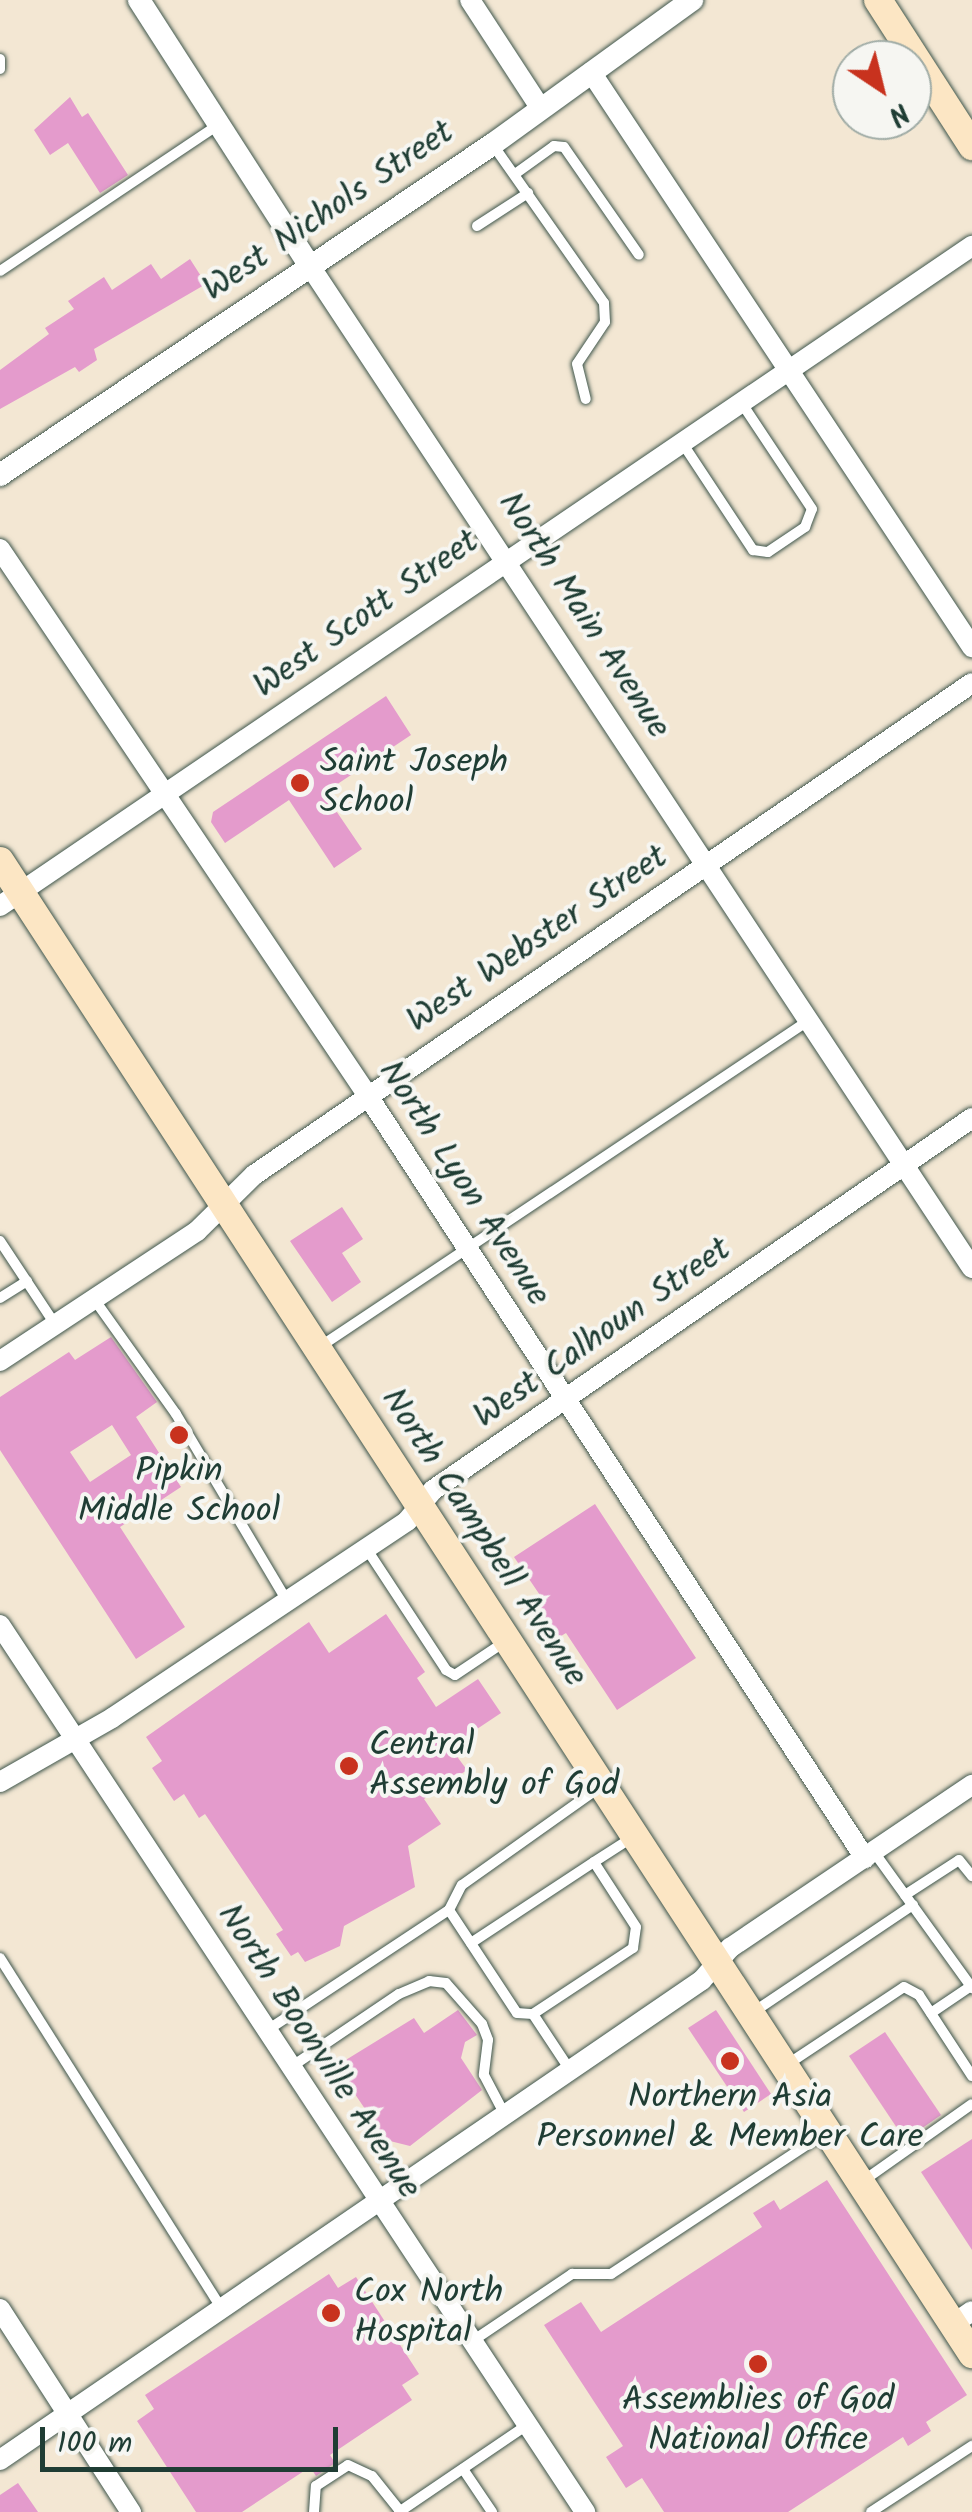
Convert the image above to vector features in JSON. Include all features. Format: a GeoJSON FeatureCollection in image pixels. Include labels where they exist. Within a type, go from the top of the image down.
{"type":"FeatureCollection","features":[{"type":"Feature","properties":{"kind":"main road"},"geometry":{"type":"LineString","coordinates":[[878,0],[972,146]]}},
{"type":"Feature","properties":{"kind":"main road","name":"North Campbell Avenue"},"geometry":{"type":"LineString","coordinates":[[0,861],[12,901],[224,1205],[860,2184],[962,2318],[972,2354]]}},
{"type":"Feature","properties":{"kind":"street","name":"North Main Avenue"},"geometry":{"type":"LineString","coordinates":[[139,0],[310,266],[972,1268]]}},
{"type":"Feature","properties":{"kind":"street"},"geometry":{"type":"LineString","coordinates":[[470,0],[540,109]]}},
{"type":"Feature","properties":{"kind":"street","name":"West Nichols Street"},"geometry":{"type":"LineString","coordinates":[[0,475],[493,144],[684,2]]}},
{"type":"Feature","properties":{"kind":"street"},"geometry":{"type":"LineString","coordinates":[[591,72],[972,647]]}},
{"type":"Feature","properties":{"kind":"street","name":"West Scott Street"},"geometry":{"type":"LineString","coordinates":[[12,901],[503,559],[972,246]]}},
{"type":"Feature","properties":{"kind":"street","name":"North Lyon Avenue"},"geometry":{"type":"LineString","coordinates":[[0,549],[368,1096],[565,1400],[870,1855]]}},
{"type":"Feature","properties":{"kind":"street","name":"West Webster Street"},"geometry":{"type":"LineString","coordinates":[[0,1361],[197,1231],[254,1174],[972,683]]}},
{"type":"Feature","properties":{"kind":"street","name":"West Calhoun Street"},"geometry":{"type":"LineString","coordinates":[[0,1782],[366,1548],[419,1507],[433,1490],[972,1118]]}},
{"type":"Feature","properties":{"kind":"street","name":"North Boonville Avenue"},"geometry":{"type":"LineString","coordinates":[[0,1625],[378,2203],[586,2512]]}},
{"type":"Feature","properties":{"kind":"street"},"geometry":{"type":"LineString","coordinates":[[0,2460],[570,2071],[716,1964],[730,1948],[972,1784]]}},
{"type":"Feature","properties":{"kind":"street"},"geometry":{"type":"LineString","coordinates":[[0,2309],[131,2512]]}},
{"type":"Feature","properties":{"kind":"lane"},"geometry":{"type":"LineString","coordinates":[[0,69],[1,60]]}},
{"type":"Feature","properties":{"kind":"lane"},"geometry":{"type":"LineString","coordinates":[[0,272],[219,124]]}},
{"type":"Feature","properties":{"kind":"lane"},"geometry":{"type":"LineString","coordinates":[[493,144],[604,302],[606,322],[578,364],[586,399]]}},
{"type":"Feature","properties":{"kind":"lane"},"geometry":{"type":"LineString","coordinates":[[515,174],[554,146],[564,148],[639,255]]}},
{"type":"Feature","properties":{"kind":"lane"},"geometry":{"type":"LineString","coordinates":[[478,226],[528,193]]}},
{"type":"Feature","properties":{"kind":"lane"},"geometry":{"type":"LineString","coordinates":[[681,441],[753,550],[768,552],[805,527],[812,509],[740,401]]}},
{"type":"Feature","properties":{"kind":"lane"},"geometry":{"type":"LineString","coordinates":[[317,1350],[808,1021]]}},
{"type":"Feature","properties":{"kind":"lane"},"geometry":{"type":"LineString","coordinates":[[0,1241],[56,1324]]}},
{"type":"Feature","properties":{"kind":"lane"},"geometry":{"type":"LineString","coordinates":[[0,1298],[26,1281]]}},
{"type":"Feature","properties":{"kind":"lane"},"geometry":{"type":"LineString","coordinates":[[94,1298],[176,1414],[287,1601]]}},
{"type":"Feature","properties":{"kind":"lane"},"geometry":{"type":"LineString","coordinates":[[366,1548],[446,1670],[455,1676],[506,1642]]}},
{"type":"Feature","properties":{"kind":"lane"},"geometry":{"type":"LineString","coordinates":[[266,2032],[448,1910],[462,1886],[600,1787]]}},
{"type":"Feature","properties":{"kind":"lane"},"geometry":{"type":"LineString","coordinates":[[471,1943],[633,1837]]}},
{"type":"Feature","properties":{"kind":"lane"},"geometry":{"type":"LineString","coordinates":[[870,1855],[909,1900],[971,1987],[930,2012]]}},
{"type":"Feature","properties":{"kind":"lane"},"geometry":{"type":"LineString","coordinates":[[749,2015],[959,1860],[972,1876]]}},
{"type":"Feature","properties":{"kind":"lane"},"geometry":{"type":"LineString","coordinates":[[448,1910],[517,2013],[532,2014],[632,1948],[636,1927],[594,1862]]}},
{"type":"Feature","properties":{"kind":"lane"},"geometry":{"type":"LineString","coordinates":[[0,1958],[222,2309]]}},
{"type":"Feature","properties":{"kind":"lane"},"geometry":{"type":"LineString","coordinates":[[290,2068],[399,1994],[429,1981],[446,1982],[482,2024],[488,2040],[484,2075],[505,2116]]}},
{"type":"Feature","properties":{"kind":"lane"},"geometry":{"type":"LineString","coordinates":[[783,2067],[904,1987],[930,2012],[972,2076]]}},
{"type":"Feature","properties":{"kind":"lane"},"geometry":{"type":"LineString","coordinates":[[532,2014],[570,2071]]}},
{"type":"Feature","properties":{"kind":"lane"},"geometry":{"type":"LineString","coordinates":[[860,2184],[972,2104]]}},
{"type":"Feature","properties":{"kind":"lane"},"geometry":{"type":"LineString","coordinates":[[471,2342],[572,2274],[611,2274],[826,2132]]}},
{"type":"Feature","properties":{"kind":"lane"},"geometry":{"type":"LineString","coordinates":[[314,2512],[316,2486],[348,2465],[372,2476],[399,2512],[527,2425]]}},
{"type":"Feature","properties":{"kind":"lane"},"geometry":{"type":"LineString","coordinates":[[872,2512],[972,2446]]}},
{"type":"Feature","properties":{"kind":"lane"},"geometry":{"type":"LineString","coordinates":[[463,2469],[492,2512]]}},
{"type":"Feature","properties":{"kind":"building"},"geometry":{"type":"Polygon","coordinates":[[[70,97],[82,117],[88,113],[128,175],[100,193],[68,143],[50,155],[34,130],[70,97]]]}},
{"type":"Feature","properties":{"kind":"building"},"geometry":{"type":"Polygon","coordinates":[[[190,259],[206,284],[94,349],[97,360],[79,372],[75,367],[0,409],[0,370],[49,334],[45,328],[74,309],[68,301],[104,277],[112,290],[151,264],[161,279],[190,259]]]}},
{"type":"Feature","properties":{"kind":"building"},"geometry":{"type":"Polygon","coordinates":[[[386,696],[411,735],[324,793],[362,849],[334,868],[289,800],[225,843],[211,822],[213,812],[386,696]]]}},
{"type":"Feature","properties":{"kind":"building"},"geometry":{"type":"Polygon","coordinates":[[[342,1207],[363,1239],[342,1253],[361,1282],[332,1302],[290,1241],[342,1207]]]}},
{"type":"Feature","properties":{"kind":"building"},"geometry":{"type":"Polygon","coordinates":[[[111,1337],[157,1402],[136,1417],[181,1487],[120,1527],[185,1627],[136,1659],[0,1450],[0,1397],[69,1352],[75,1360],[111,1337]],[[112,1425],[70,1452],[90,1482],[131,1455],[112,1425]]]}},
{"type":"Feature","properties":{"kind":"building"},"geometry":{"type":"Polygon","coordinates":[[[595,1504],[696,1658],[617,1710],[566,1633],[556,1639],[535,1607],[544,1601],[514,1557],[595,1504]]]}},
{"type":"Feature","properties":{"kind":"building","name":"Central Assembly of God"},"geometry":{"type":"Polygon","coordinates":[[[386,1614],[425,1672],[417,1678],[436,1707],[478,1679],[501,1713],[450,1747],[467,1770],[424,1799],[441,1824],[408,1846],[415,1887],[344,1926],[340,1946],[305,1962],[298,1952],[291,1956],[276,1934],[283,1930],[205,1814],[199,1818],[184,1794],[174,1801],[152,1768],[162,1761],[146,1737],[309,1622],[329,1653],[386,1614]]]}},
{"type":"Feature","properties":{"kind":"building"},"geometry":{"type":"Polygon","coordinates":[[[458,2010],[477,2035],[465,2042],[461,2058],[482,2090],[410,2146],[386,2140],[336,2066],[414,2018],[424,2033],[458,2010]]]}},
{"type":"Feature","properties":{"kind":"building","name":"Northern Asia Personnel & Member Care"},"geometry":{"type":"Polygon","coordinates":[[[716,2010],[771,2094],[744,2112],[688,2028],[716,2010]]]}},
{"type":"Feature","properties":{"kind":"building"},"geometry":{"type":"Polygon","coordinates":[[[885,2032],[941,2115],[905,2140],[849,2056],[885,2032]]]}},
{"type":"Feature","properties":{"kind":"building"},"geometry":{"type":"Polygon","coordinates":[[[972,2139],[972,2250],[921,2172],[972,2139]]]}},
{"type":"Feature","properties":{"kind":"building","name":"Assemblies of God National Office"},"geometry":{"type":"Polygon","coordinates":[[[827,2180],[967,2395],[926,2422],[931,2431],[908,2446],[903,2437],[788,2512],[664,2512],[642,2478],[626,2488],[606,2457],[623,2446],[544,2325],[581,2302],[601,2332],[762,2227],[753,2213],[774,2200],[780,2210],[827,2180]]]}},
{"type":"Feature","properties":{"kind":"building"},"geometry":{"type":"Polygon","coordinates":[[[329,2274],[338,2288],[356,2277],[419,2374],[402,2385],[412,2400],[330,2455],[335,2463],[316,2476],[310,2467],[242,2512],[196,2512],[137,2421],[154,2409],[145,2395],[329,2274]]]}},
{"type":"Feature","properties":{"kind":"building"},"geometry":{"type":"Polygon","coordinates":[[[18,2483],[38,2512],[0,2512],[0,2495],[18,2483]]]}},
{"type":"Feature","properties":{"kind":"place","name":"Saint Joseph School"},"geometry":{"type":"Point","coordinates":[300,783]}},
{"type":"Feature","properties":{"kind":"place","name":"Pipkin Middle School"},"geometry":{"type":"Point","coordinates":[179,1435]}},
{"type":"Feature","properties":{"kind":"place","name":"Central Assembly of God"},"geometry":{"type":"Point","coordinates":[349,1766]}},
{"type":"Feature","properties":{"kind":"place","name":"Northern Asia Personnel & Member Care"},"geometry":{"type":"Point","coordinates":[730,2061]}},
{"type":"Feature","properties":{"kind":"place","name":"Cox North Hospital"},"geometry":{"type":"Point","coordinates":[331,2313]}},
{"type":"Feature","properties":{"kind":"place","name":"Assemblies of God National Office"},"geometry":{"type":"Point","coordinates":[758,2364]}}]}
